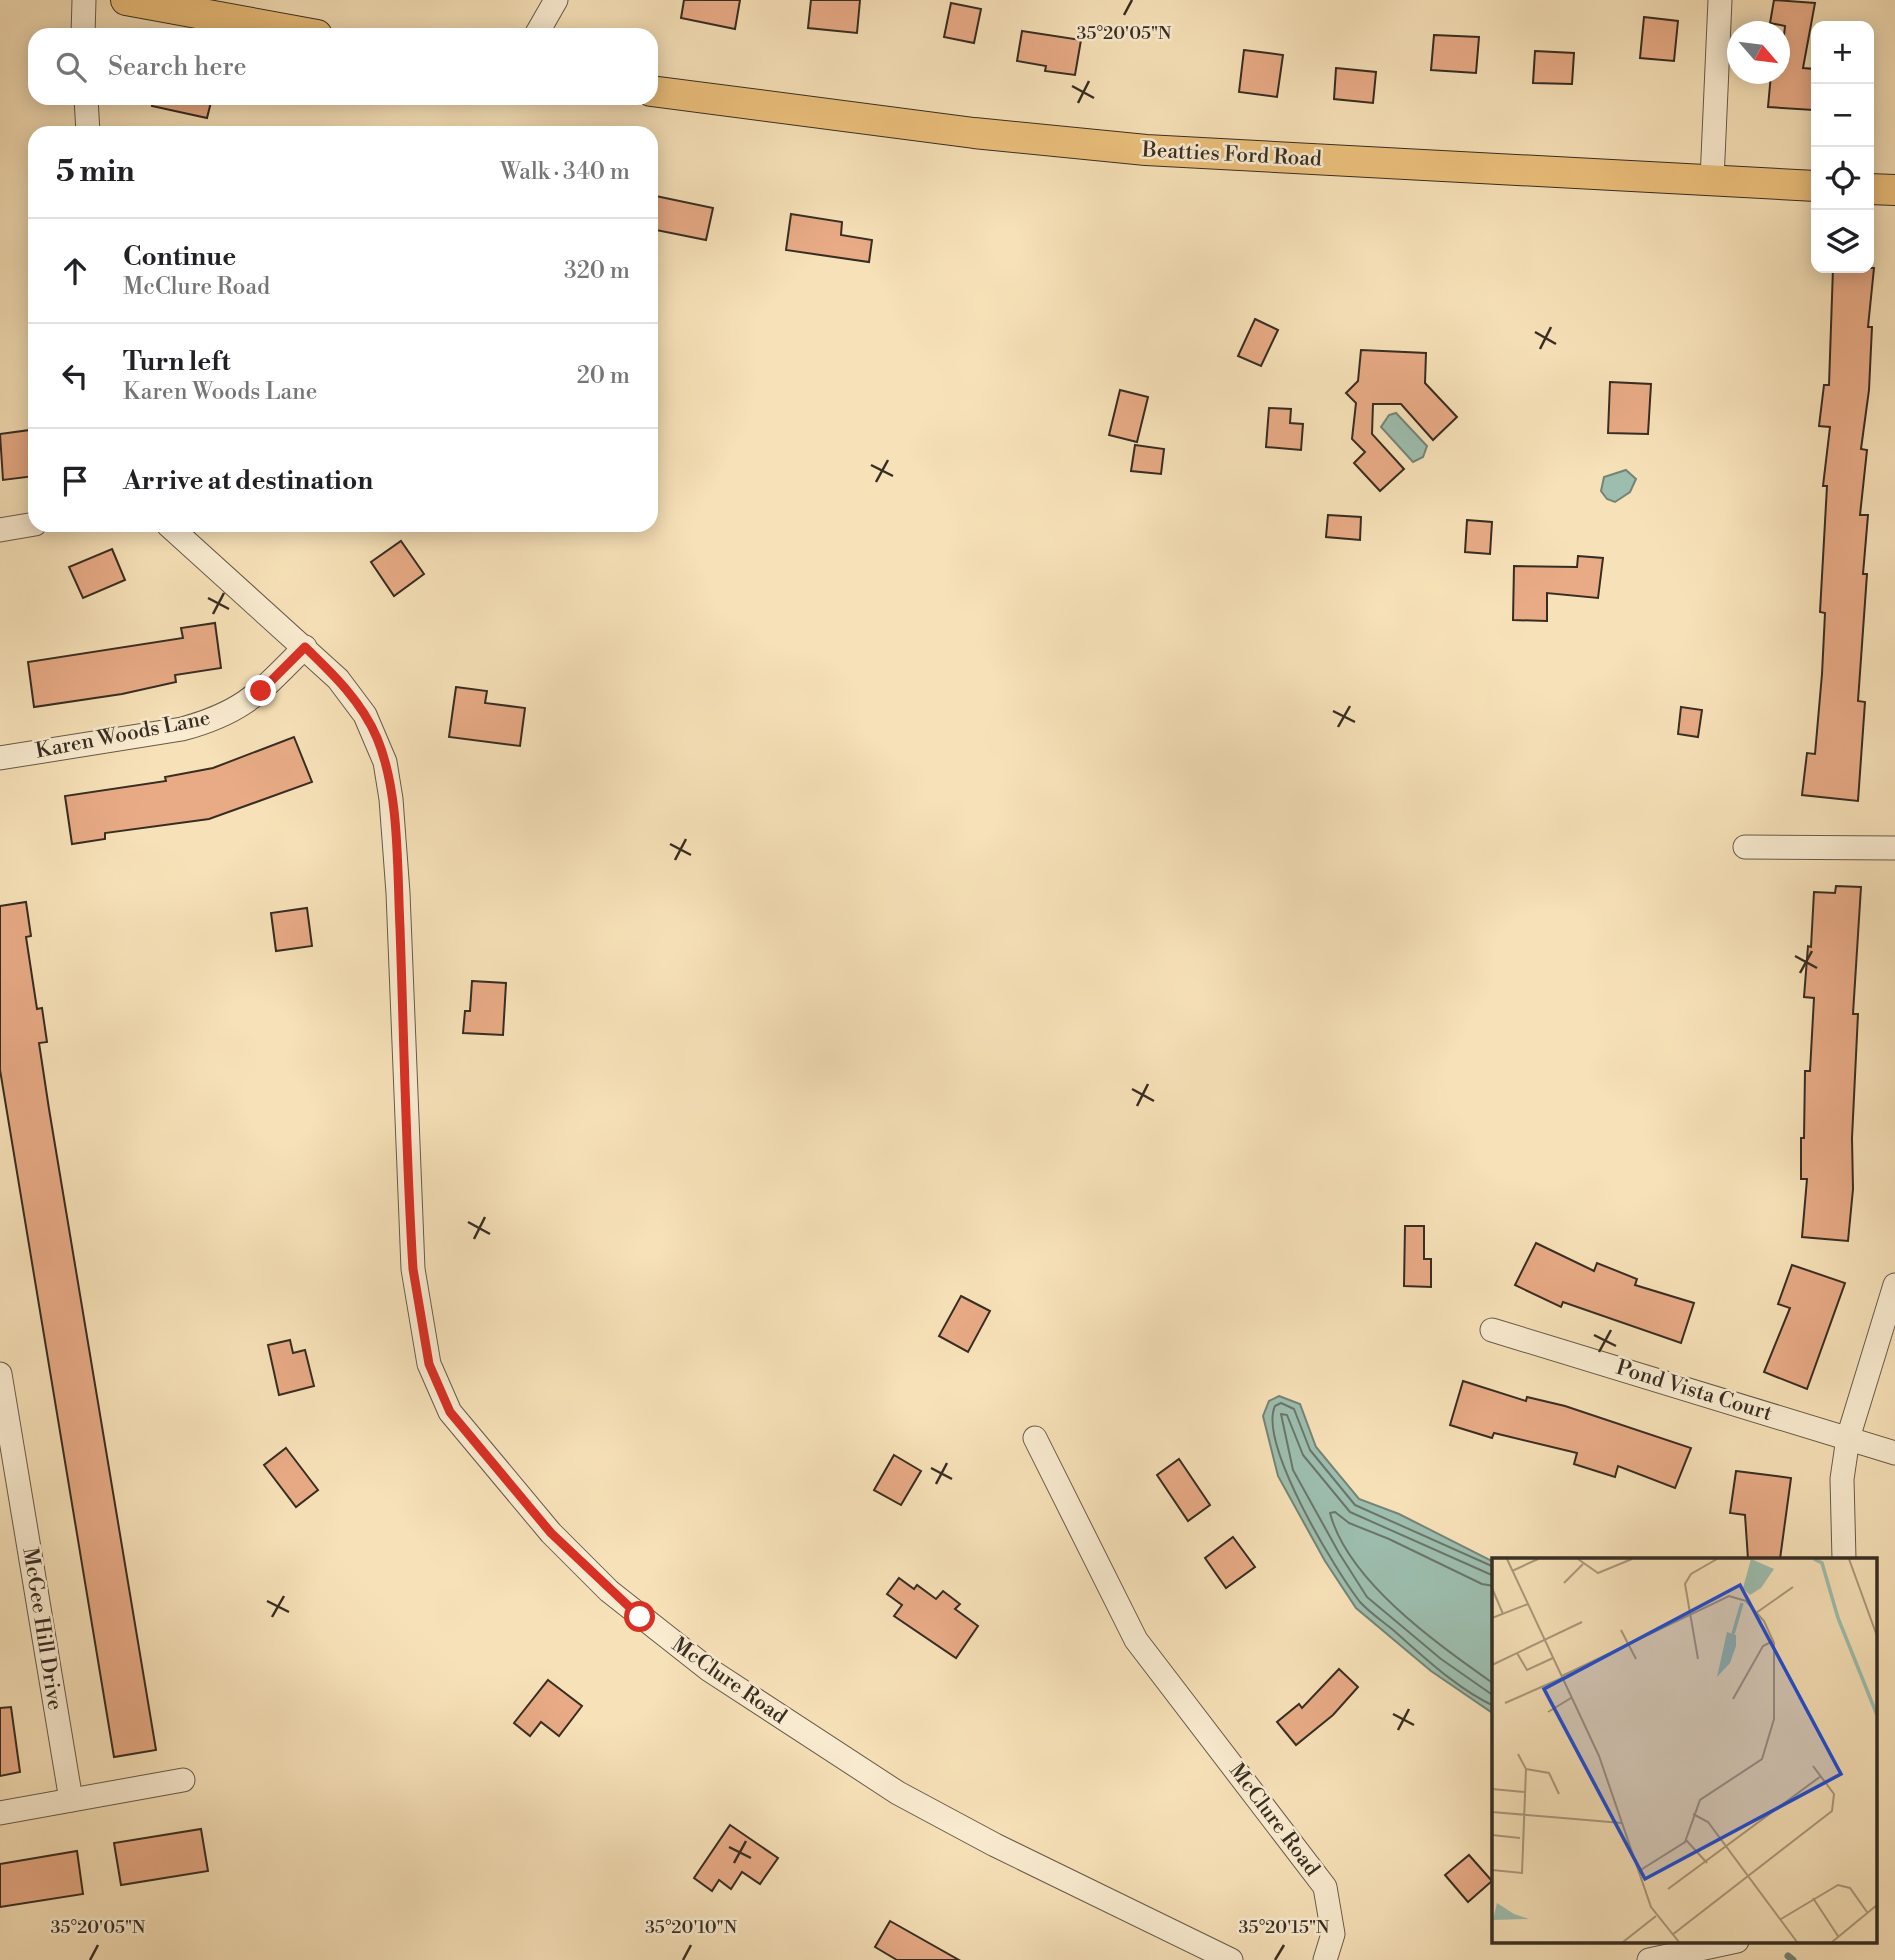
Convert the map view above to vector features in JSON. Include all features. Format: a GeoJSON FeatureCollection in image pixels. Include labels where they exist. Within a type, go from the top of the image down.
{"type":"FeatureCollection","features":[{"type":"Feature","properties":{"kind":"main road"},"geometry":{"type":"LineString","coordinates":[[126,0],[279,28]]}},
{"type":"Feature","properties":{"kind":"main road","name":"Beatties Ford Road"},"geometry":{"type":"LineString","coordinates":[[658,92],[974,133],[1146,150],[1811,186]]}},
{"type":"Feature","properties":{"kind":"main road"},"geometry":{"type":"LineString","coordinates":[[1874,189],[1895,190]]}},
{"type":"Feature","properties":{"kind":"street"},"geometry":{"type":"LineString","coordinates":[[83,28],[85,0]]}},
{"type":"Feature","properties":{"kind":"street"},"geometry":{"type":"LineString","coordinates":[[540,28],[555,0]]}},
{"type":"Feature","properties":{"kind":"street"},"geometry":{"type":"LineString","coordinates":[[1712,180],[1720,0]]}},
{"type":"Feature","properties":{"kind":"street"},"geometry":{"type":"LineString","coordinates":[[86,105],[88,126]]}},
{"type":"Feature","properties":{"kind":"street"},"geometry":{"type":"LineString","coordinates":[[0,530],[28,525]]}},
{"type":"Feature","properties":{"kind":"street","name":"McClure Road"},"geometry":{"type":"LineString","coordinates":[[176,532],[338,679],[365,715],[384,762],[391,799],[398,892],[413,1269],[429,1364],[450,1412],[551,1533],[609,1591],[708,1669],[898,1793],[1006,1851],[1231,1960]]}},
{"type":"Feature","properties":{"kind":"street","name":"Karen Woods Lane"},"geometry":{"type":"LineString","coordinates":[[0,758],[182,729],[211,721],[233,712],[261,691],[305,647]]}},
{"type":"Feature","properties":{"kind":"street"},"geometry":{"type":"LineString","coordinates":[[1745,847],[1895,848]]}},
{"type":"Feature","properties":{"kind":"street"},"geometry":{"type":"LineString","coordinates":[[1844,1558],[1842,1479],[1848,1438],[1895,1286]]}},
{"type":"Feature","properties":{"kind":"street","name":"Pond Vista Court"},"geometry":{"type":"LineString","coordinates":[[1492,1330],[1895,1453]]}},
{"type":"Feature","properties":{"kind":"street","name":"McGee Hill Drive"},"geometry":{"type":"LineString","coordinates":[[0,1374],[71,1800]]}},
{"type":"Feature","properties":{"kind":"street","name":"McClure Road"},"geometry":{"type":"LineString","coordinates":[[1035,1438],[1136,1640],[1325,1887],[1333,1934],[1325,1960]]}},
{"type":"Feature","properties":{"kind":"street"},"geometry":{"type":"LineString","coordinates":[[0,1813],[183,1780]]}},
{"type":"Feature","properties":{"kind":"street"},"geometry":{"type":"LineString","coordinates":[[1650,1960],[1732,1942]]}},
{"type":"Feature","properties":{"kind":"water"},"geometry":{"type":"Polygon","coordinates":[[[1396,413],[1427,446],[1423,457],[1413,462],[1381,427],[1389,415],[1396,413]]]}},
{"type":"Feature","properties":{"kind":"water"},"geometry":{"type":"Polygon","coordinates":[[[1626,470],[1636,479],[1630,492],[1615,502],[1607,499],[1601,491],[1604,477],[1626,470]]]}},
{"type":"Feature","properties":{"kind":"water"},"geometry":{"type":"Polygon","coordinates":[[[1279,1396],[1300,1404],[1316,1447],[1359,1499],[1399,1514],[1492,1561],[1492,1713],[1431,1671],[1356,1608],[1325,1561],[1278,1476],[1263,1416],[1269,1401],[1279,1396]]]}},
{"type":"Feature","properties":{"kind":"building"},"geometry":{"type":"Polygon","coordinates":[[[684,0],[740,0],[735,29],[681,18],[684,0]]]}},
{"type":"Feature","properties":{"kind":"building"},"geometry":{"type":"Polygon","coordinates":[[[811,0],[860,0],[857,33],[808,28],[811,0]]]}},
{"type":"Feature","properties":{"kind":"building"},"geometry":{"type":"Polygon","coordinates":[[[1774,0],[1815,3],[1803,68],[1811,69],[1811,110],[1768,107],[1770,84],[1790,84],[1790,21],[1770,21],[1774,0]]]}},
{"type":"Feature","properties":{"kind":"building"},"geometry":{"type":"Polygon","coordinates":[[[951,3],[981,9],[974,43],[944,37],[951,3]]]}},
{"type":"Feature","properties":{"kind":"building"},"geometry":{"type":"Polygon","coordinates":[[[1644,17],[1678,21],[1674,61],[1640,58],[1644,17]]]}},
{"type":"Feature","properties":{"kind":"building"},"geometry":{"type":"Polygon","coordinates":[[[1022,31],[1081,40],[1075,75],[1045,71],[1046,66],[1017,61],[1022,31]]]}},
{"type":"Feature","properties":{"kind":"building"},"geometry":{"type":"Polygon","coordinates":[[[1434,35],[1479,37],[1476,73],[1431,70],[1434,35]]]}},
{"type":"Feature","properties":{"kind":"building"},"geometry":{"type":"Polygon","coordinates":[[[1244,50],[1283,55],[1277,97],[1239,92],[1244,50]]]}},
{"type":"Feature","properties":{"kind":"building"},"geometry":{"type":"Polygon","coordinates":[[[1535,51],[1574,53],[1572,84],[1533,83],[1535,51]]]}},
{"type":"Feature","properties":{"kind":"building"},"geometry":{"type":"Polygon","coordinates":[[[1336,68],[1376,72],[1373,103],[1334,99],[1336,68]]]}},
{"type":"Feature","properties":{"kind":"building"},"geometry":{"type":"Polygon","coordinates":[[[152,105],[210,105],[207,118],[152,105]]]}},
{"type":"Feature","properties":{"kind":"building"},"geometry":{"type":"Polygon","coordinates":[[[658,196],[713,208],[706,240],[658,230],[658,196]]]}},
{"type":"Feature","properties":{"kind":"building"},"geometry":{"type":"Polygon","coordinates":[[[791,214],[842,222],[841,235],[872,240],[869,262],[786,250],[791,214]]]}},
{"type":"Feature","properties":{"kind":"building"},"geometry":{"type":"Polygon","coordinates":[[[1833,273],[1873,273],[1868,327],[1872,327],[1869,390],[1861,449],[1867,450],[1860,515],[1868,515],[1863,574],[1867,574],[1858,701],[1865,702],[1858,801],[1802,795],[1807,753],[1815,754],[1822,674],[1825,613],[1820,612],[1827,486],[1823,486],[1830,427],[1819,426],[1824,385],[1829,385],[1833,273]]]}},
{"type":"Feature","properties":{"kind":"building"},"geometry":{"type":"Polygon","coordinates":[[[1255,319],[1278,330],[1261,366],[1238,356],[1255,319]]]}},
{"type":"Feature","properties":{"kind":"building"},"geometry":{"type":"Polygon","coordinates":[[[1361,350],[1426,353],[1425,383],[1457,417],[1433,440],[1401,404],[1373,404],[1372,434],[1404,469],[1380,491],[1354,463],[1365,452],[1352,439],[1356,403],[1346,393],[1358,381],[1361,350]]]}},
{"type":"Feature","properties":{"kind":"building"},"geometry":{"type":"Polygon","coordinates":[[[1610,382],[1651,384],[1648,434],[1608,433],[1610,382]]]}},
{"type":"Feature","properties":{"kind":"building"},"geometry":{"type":"Polygon","coordinates":[[[1120,390],[1148,397],[1137,442],[1109,435],[1120,390]]]}},
{"type":"Feature","properties":{"kind":"building"},"geometry":{"type":"Polygon","coordinates":[[[1269,408],[1291,409],[1290,423],[1303,424],[1301,450],[1266,447],[1269,408]]]}},
{"type":"Feature","properties":{"kind":"building"},"geometry":{"type":"Polygon","coordinates":[[[28,430],[28,477],[3,480],[0,434],[28,430]]]}},
{"type":"Feature","properties":{"kind":"building"},"geometry":{"type":"Polygon","coordinates":[[[1135,445],[1164,449],[1161,474],[1131,471],[1135,445]]]}},
{"type":"Feature","properties":{"kind":"building"},"geometry":{"type":"Polygon","coordinates":[[[1328,515],[1361,517],[1360,540],[1326,537],[1328,515]]]}},
{"type":"Feature","properties":{"kind":"building"},"geometry":{"type":"Polygon","coordinates":[[[1467,520],[1492,522],[1490,554],[1465,552],[1467,520]]]}},
{"type":"Feature","properties":{"kind":"building"},"geometry":{"type":"Polygon","coordinates":[[[401,541],[424,574],[394,596],[371,562],[401,541]]]}},
{"type":"Feature","properties":{"kind":"building"},"geometry":{"type":"Polygon","coordinates":[[[112,549],[125,580],[83,598],[69,567],[112,549]]]}},
{"type":"Feature","properties":{"kind":"building"},"geometry":{"type":"Polygon","coordinates":[[[1578,556],[1603,558],[1598,598],[1547,593],[1547,621],[1513,620],[1514,566],[1577,567],[1578,556]]]}},
{"type":"Feature","properties":{"kind":"building"},"geometry":{"type":"Polygon","coordinates":[[[215,623],[221,668],[175,675],[176,682],[122,694],[34,707],[28,662],[183,638],[181,628],[215,623]]]}},
{"type":"Feature","properties":{"kind":"building"},"geometry":{"type":"Polygon","coordinates":[[[456,687],[487,691],[485,703],[525,708],[520,746],[449,737],[456,687]]]}},
{"type":"Feature","properties":{"kind":"building"},"geometry":{"type":"Polygon","coordinates":[[[1681,707],[1702,710],[1698,737],[1678,734],[1681,707]]]}},
{"type":"Feature","properties":{"kind":"building"},"geometry":{"type":"Polygon","coordinates":[[[294,737],[312,782],[209,819],[105,833],[105,839],[72,844],[65,796],[166,781],[165,777],[213,768],[294,737]]]}},
{"type":"Feature","properties":{"kind":"building"},"geometry":{"type":"Polygon","coordinates":[[[1836,886],[1861,887],[1853,1014],[1858,1014],[1852,1138],[1853,1189],[1848,1241],[1802,1237],[1807,1179],[1801,1179],[1801,1138],[1804,1138],[1805,1071],[1810,1071],[1814,998],[1804,997],[1808,946],[1811,947],[1814,892],[1835,893],[1836,886]]]}},
{"type":"Feature","properties":{"kind":"building"},"geometry":{"type":"Polygon","coordinates":[[[26,902],[31,936],[26,937],[37,1009],[42,1008],[47,1042],[39,1043],[49,1109],[156,1750],[114,1757],[0,1070],[0,906],[26,902]]]}},
{"type":"Feature","properties":{"kind":"building"},"geometry":{"type":"Polygon","coordinates":[[[307,908],[312,946],[276,951],[271,913],[307,908]]]}},
{"type":"Feature","properties":{"kind":"building"},"geometry":{"type":"Polygon","coordinates":[[[472,981],[506,983],[503,1035],[463,1033],[465,1011],[470,1011],[472,981]]]}},
{"type":"Feature","properties":{"kind":"building"},"geometry":{"type":"Polygon","coordinates":[[[1405,1226],[1424,1226],[1424,1259],[1431,1259],[1431,1287],[1404,1286],[1405,1226]]]}},
{"type":"Feature","properties":{"kind":"building"},"geometry":{"type":"Polygon","coordinates":[[[1536,1243],[1594,1271],[1597,1263],[1637,1279],[1635,1285],[1694,1303],[1681,1343],[1563,1302],[1561,1307],[1515,1285],[1536,1243]]]}},
{"type":"Feature","properties":{"kind":"building"},"geometry":{"type":"Polygon","coordinates":[[[1792,1265],[1845,1283],[1807,1389],[1764,1372],[1790,1308],[1778,1304],[1792,1265]]]}},
{"type":"Feature","properties":{"kind":"building"},"geometry":{"type":"Polygon","coordinates":[[[961,1296],[990,1311],[968,1352],[939,1336],[961,1296]]]}},
{"type":"Feature","properties":{"kind":"building"},"geometry":{"type":"Polygon","coordinates":[[[290,1340],[293,1353],[305,1350],[314,1386],[279,1395],[268,1345],[290,1340]]]}},
{"type":"Feature","properties":{"kind":"building"},"geometry":{"type":"Polygon","coordinates":[[[1463,1381],[1526,1401],[1527,1397],[1565,1406],[1691,1448],[1675,1488],[1618,1466],[1615,1477],[1574,1464],[1577,1453],[1494,1433],[1492,1438],[1450,1425],[1463,1381]]]}},
{"type":"Feature","properties":{"kind":"building"},"geometry":{"type":"Polygon","coordinates":[[[286,1448],[318,1490],[296,1507],[264,1465],[286,1448]]]}},
{"type":"Feature","properties":{"kind":"building"},"geometry":{"type":"Polygon","coordinates":[[[894,1455],[921,1471],[901,1505],[874,1490],[894,1455]]]}},
{"type":"Feature","properties":{"kind":"building"},"geometry":{"type":"Polygon","coordinates":[[[1179,1459],[1210,1505],[1188,1521],[1157,1475],[1179,1459]]]}},
{"type":"Feature","properties":{"kind":"building"},"geometry":{"type":"Polygon","coordinates":[[[1736,1471],[1791,1478],[1780,1558],[1748,1558],[1745,1515],[1730,1513],[1736,1471]]]}},
{"type":"Feature","properties":{"kind":"building"},"geometry":{"type":"Polygon","coordinates":[[[1233,1537],[1255,1567],[1226,1588],[1205,1558],[1233,1537]]]}},
{"type":"Feature","properties":{"kind":"building"},"geometry":{"type":"Polygon","coordinates":[[[899,1578],[914,1589],[917,1585],[936,1599],[943,1591],[960,1604],[955,1609],[978,1626],[956,1658],[894,1616],[902,1605],[887,1594],[899,1578]]]}},
{"type":"Feature","properties":{"kind":"building"},"geometry":{"type":"Polygon","coordinates":[[[1339,1669],[1358,1687],[1333,1715],[1296,1745],[1277,1722],[1299,1704],[1302,1708],[1339,1669]]]}},
{"type":"Feature","properties":{"kind":"building"},"geometry":{"type":"Polygon","coordinates":[[[548,1680],[582,1706],[559,1736],[541,1722],[530,1736],[514,1723],[548,1680]]]}},
{"type":"Feature","properties":{"kind":"building"},"geometry":{"type":"Polygon","coordinates":[[[11,1707],[20,1772],[0,1776],[0,1708],[11,1707]]]}},
{"type":"Feature","properties":{"kind":"building"},"geometry":{"type":"Polygon","coordinates":[[[730,1825],[778,1858],[760,1884],[742,1872],[731,1889],[719,1880],[712,1891],[694,1878],[730,1825]]]}},
{"type":"Feature","properties":{"kind":"building"},"geometry":{"type":"Polygon","coordinates":[[[201,1829],[208,1871],[121,1885],[114,1843],[201,1829]]]}},
{"type":"Feature","properties":{"kind":"building"},"geometry":{"type":"Polygon","coordinates":[[[77,1851],[83,1894],[0,1907],[0,1864],[77,1851]]]}},
{"type":"Feature","properties":{"kind":"building"},"geometry":{"type":"Polygon","coordinates":[[[1469,1855],[1492,1881],[1468,1902],[1445,1875],[1469,1855]]]}},
{"type":"Feature","properties":{"kind":"building"},"geometry":{"type":"Polygon","coordinates":[[[890,1921],[959,1960],[897,1960],[875,1947],[890,1921]]]}},
{"type":"Feature","properties":{"kind":"waterway"},"geometry":{"type":"LineString","coordinates":[[1788,1956],[1793,1960]]}},
{"type":"Feature","properties":{"kind":"route"},"geometry":{"type":"LineString","coordinates":[[261,691],[305,647],[338,679],[365,715],[377,739],[384,762],[391,799],[398,892],[413,1269],[420,1324],[436,1386],[450,1412],[551,1533],[609,1591],[640,1617]]}}]}
